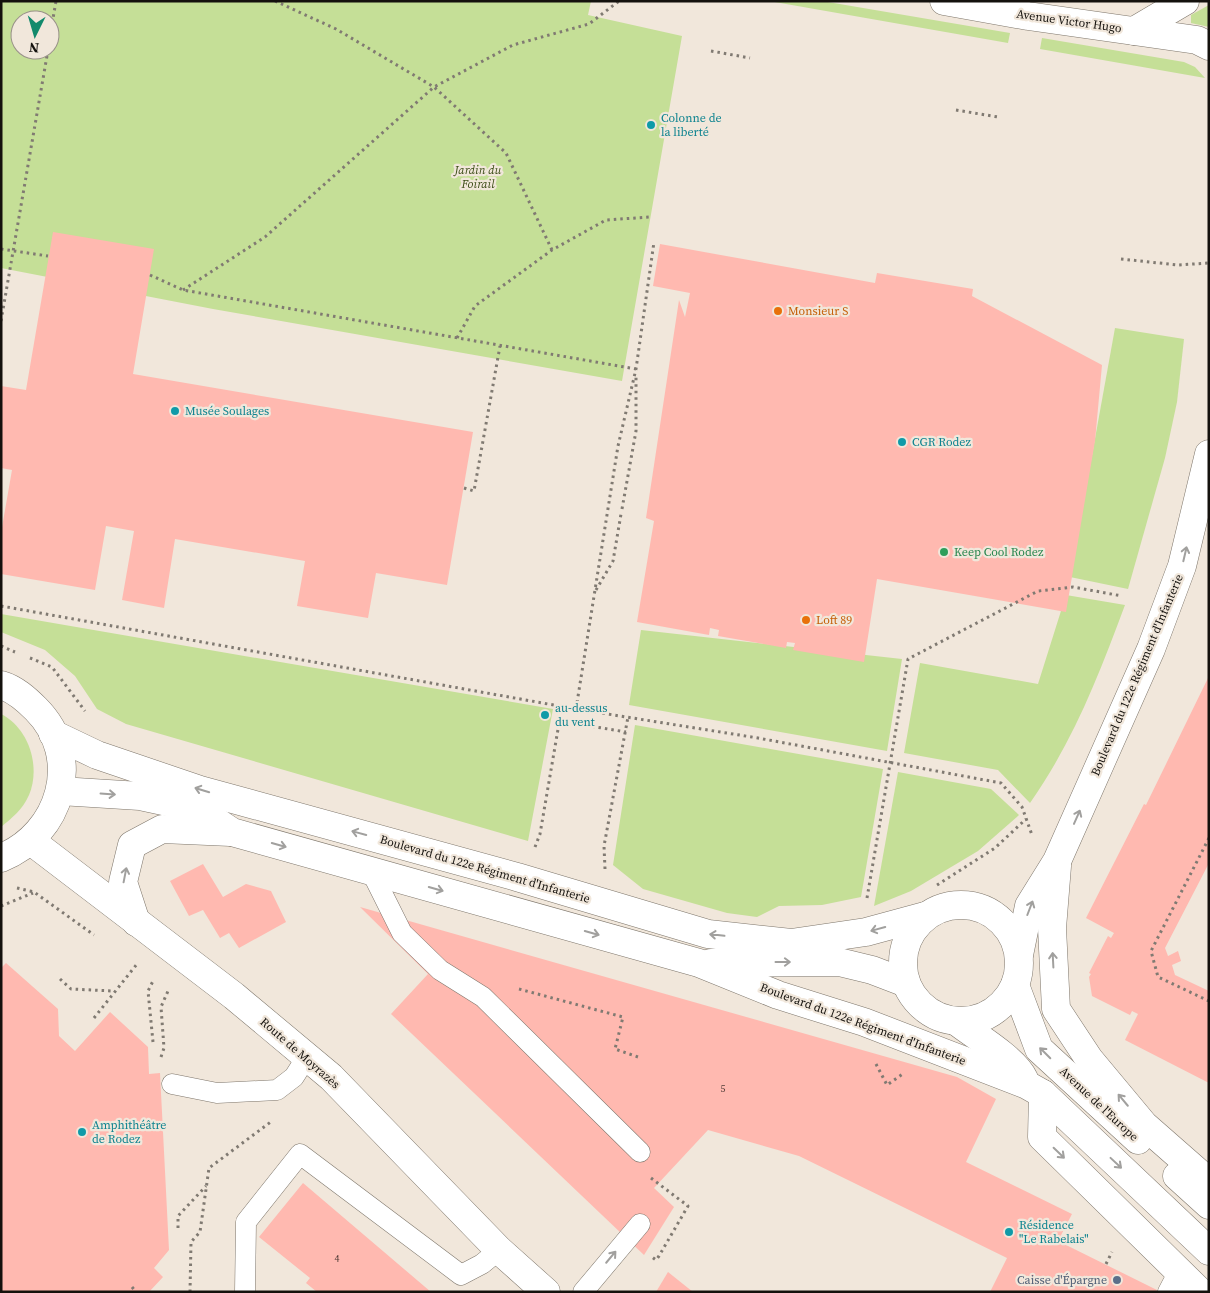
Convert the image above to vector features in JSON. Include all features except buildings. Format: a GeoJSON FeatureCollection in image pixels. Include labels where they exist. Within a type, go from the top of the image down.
{"type":"FeatureCollection","features":[{"type":"Feature","properties":{"kind":"main road","name":"Avenue Victor Hugo"},"geometry":{"type":"LineString","coordinates":[[944,1],[1197,40],[1209,46]]}},
{"type":"Feature","properties":{"kind":"main road","name":"Avenue Victor Hugo"},"geometry":{"type":"LineString","coordinates":[[1134,31],[1160,18],[1185,1]]}},
{"type":"Feature","properties":{"kind":"main road","name":"Boulevard du 122e Régiment d'Infanterie"},"geometry":{"type":"LineString","coordinates":[[1019,955],[1029,906],[1058,862],[1151,649],[1182,566],[1209,454]]}},
{"type":"Feature","properties":{"kind":"main road"},"geometry":{"type":"LineString","coordinates":[[1,685],[26,699],[42,714],[53,734],[59,752],[62,771],[60,790],[54,810],[44,826],[31,841],[13,853],[1,858]]}},
{"type":"Feature","properties":{"kind":"main road","name":"Boulevard du 122e Régiment d'Infanterie"},"geometry":{"type":"LineString","coordinates":[[53,734],[97,755],[200,790],[517,877],[708,934],[790,943],[866,932],[925,916]]}},
{"type":"Feature","properties":{"kind":"main road","name":"Boulevard du 122e Régiment d'Infanterie"},"geometry":{"type":"LineString","coordinates":[[60,790],[140,796],[196,808],[232,832],[699,963],[778,995],[864,1022],[1035,1090]]}},
{"type":"Feature","properties":{"kind":"main road"},"geometry":{"type":"LineString","coordinates":[[136,922],[123,882],[132,845],[162,829],[232,832]]}},
{"type":"Feature","properties":{"kind":"main road","name":"Route de Moyrazès"},"geometry":{"type":"LineString","coordinates":[[31,841],[234,996],[331,1077],[499,1250],[546,1292]]}},
{"type":"Feature","properties":{"kind":"main road","name":"Boulevard du 122e Régiment d'Infanterie"},"geometry":{"type":"LineString","coordinates":[[1058,862],[1052,928],[1056,1009],[1089,1058],[1144,1124],[1209,1182]]}},
{"type":"Feature","properties":{"kind":"main road"},"geometry":{"type":"LineString","coordinates":[[957,904],[975,906],[991,912],[1004,924],[1014,938],[1019,955],[1016,985],[1006,1001],[992,1013],[975,1020],[956,1021],[940,1018],[926,1010],[914,998],[906,983],[902,965],[904,946],[912,930],[925,916],[940,908],[957,904]]}},
{"type":"Feature","properties":{"kind":"main road","name":"Boulevard du 122e Régiment d'Infanterie"},"geometry":{"type":"LineString","coordinates":[[699,963],[839,962],[872,970],[906,983]]}},
{"type":"Feature","properties":{"kind":"main road","name":"Avenue de l'Europe"},"geometry":{"type":"LineString","coordinates":[[1016,985],[1039,1049],[1209,1205]]}},
{"type":"Feature","properties":{"kind":"main road"},"geometry":{"type":"LineString","coordinates":[[956,1021],[1021,1074],[1035,1090],[1209,1251]]}},
{"type":"Feature","properties":{"kind":"main road"},"geometry":{"type":"LineString","coordinates":[[1035,1090],[1042,1137],[1174,1281],[1202,1287]]}},
{"type":"Feature","properties":{"kind":"lane"},"geometry":{"type":"LineString","coordinates":[[371,871],[402,934],[440,970],[483,997],[640,1152]]}},
{"type":"Feature","properties":{"kind":"lane"},"geometry":{"type":"LineString","coordinates":[[172,1084],[217,1093],[277,1090],[294,1077],[306,1058]]}},
{"type":"Feature","properties":{"kind":"lane"},"geometry":{"type":"LineString","coordinates":[[245,1292],[246,1222],[300,1154],[461,1275],[482,1264],[499,1250]]}},
{"type":"Feature","properties":{"kind":"lane"},"geometry":{"type":"LineString","coordinates":[[583,1292],[640,1224]]}},
{"type":"Feature","properties":{"kind":"path"},"geometry":{"type":"LineString","coordinates":[[275,1],[336,29],[434,87],[506,153],[552,250]]}},
{"type":"Feature","properties":{"kind":"path"},"geometry":{"type":"LineString","coordinates":[[183,290],[265,238],[434,87],[513,45],[589,24],[619,1]]}},
{"type":"Feature","properties":{"kind":"path"},"geometry":{"type":"LineString","coordinates":[[712,51],[750,58]]}},
{"type":"Feature","properties":{"kind":"path"},"geometry":{"type":"LineString","coordinates":[[1,321],[46,60]]}},
{"type":"Feature","properties":{"kind":"path"},"geometry":{"type":"LineString","coordinates":[[956,110],[998,117]]}},
{"type":"Feature","properties":{"kind":"path"},"geometry":{"type":"LineString","coordinates":[[457,338],[476,306],[552,250],[606,220],[650,217]]}},
{"type":"Feature","properties":{"kind":"path"},"geometry":{"type":"LineString","coordinates":[[576,709],[618,446],[636,369],[654,242]]}},
{"type":"Feature","properties":{"kind":"path"},"geometry":{"type":"LineString","coordinates":[[1,249],[48,256]]}},
{"type":"Feature","properties":{"kind":"path"},"geometry":{"type":"LineString","coordinates":[[1121,259],[1178,265],[1209,263]]}},
{"type":"Feature","properties":{"kind":"path"},"geometry":{"type":"LineString","coordinates":[[150,275],[183,290],[636,369]]}},
{"type":"Feature","properties":{"kind":"path"},"geometry":{"type":"LineString","coordinates":[[464,488],[474,490],[500,346]]}},
{"type":"Feature","properties":{"kind":"path"},"geometry":{"type":"LineString","coordinates":[[622,509],[636,431],[636,369]]}},
{"type":"Feature","properties":{"kind":"path"},"geometry":{"type":"LineString","coordinates":[[594,593],[613,561],[621,514]]}},
{"type":"Feature","properties":{"kind":"path"},"geometry":{"type":"LineString","coordinates":[[866,932],[862,916],[892,762],[908,659],[1038,591],[1073,587],[1122,596]]}},
{"type":"Feature","properties":{"kind":"path"},"geometry":{"type":"LineString","coordinates":[[1,606],[576,709],[892,762],[1001,783],[1022,807],[1032,836]]}},
{"type":"Feature","properties":{"kind":"path"},"geometry":{"type":"LineString","coordinates":[[1,646],[18,653]]}},
{"type":"Feature","properties":{"kind":"path"},"geometry":{"type":"LineString","coordinates":[[27,657],[52,668],[90,718]]}},
{"type":"Feature","properties":{"kind":"path"},"geometry":{"type":"LineString","coordinates":[[532,854],[540,834],[562,706]]}},
{"type":"Feature","properties":{"kind":"path"},"geometry":{"type":"LineString","coordinates":[[605,876],[604,846],[628,717]]}},
{"type":"Feature","properties":{"kind":"path"},"geometry":{"type":"LineString","coordinates":[[560,721],[626,732]]}},
{"type":"Feature","properties":{"kind":"path"},"geometry":{"type":"LineString","coordinates":[[928,890],[995,848],[1026,819]]}},
{"type":"Feature","properties":{"kind":"path"},"geometry":{"type":"LineString","coordinates":[[1209,838],[1151,951],[1158,978],[1209,1001]]}},
{"type":"Feature","properties":{"kind":"path"},"geometry":{"type":"LineString","coordinates":[[1,906],[34,892],[97,937]]}},
{"type":"Feature","properties":{"kind":"path"},"geometry":{"type":"LineString","coordinates":[[94,1018],[136,964],[128,959]]}},
{"type":"Feature","properties":{"kind":"path"},"geometry":{"type":"LineString","coordinates":[[60,979],[71,989],[113,992]]}},
{"type":"Feature","properties":{"kind":"path"},"geometry":{"type":"LineString","coordinates":[[152,1042],[148,991],[154,979]]}},
{"type":"Feature","properties":{"kind":"path"},"geometry":{"type":"LineString","coordinates":[[513,988],[623,1017],[616,1049],[638,1057]]}},
{"type":"Feature","properties":{"kind":"path"},"geometry":{"type":"LineString","coordinates":[[164,1048],[162,1007],[168,991]]}},
{"type":"Feature","properties":{"kind":"path"},"geometry":{"type":"LineString","coordinates":[[874,1059],[887,1085],[904,1073]]}},
{"type":"Feature","properties":{"kind":"path"},"geometry":{"type":"LineString","coordinates":[[190,1292],[191,1242],[200,1232],[208,1168],[280,1115]]}},
{"type":"Feature","properties":{"kind":"path"},"geometry":{"type":"LineString","coordinates":[[178,1228],[178,1216],[206,1186]]}},
{"type":"Feature","properties":{"kind":"path"},"geometry":{"type":"LineString","coordinates":[[658,1256],[688,1206],[662,1188]]}},
{"type":"Feature","properties":{"kind":"path"},"geometry":{"type":"LineString","coordinates":[[132,1287],[136,1292]]}},
{"type":"Feature","properties":{"kind":"green space","name":"Jardin du Foirail"},"geometry":{"type":"Polygon","coordinates":[[[1,1],[591,1],[588,15],[682,36],[622,381],[213,309],[1,268],[1,1]]]}},
{"type":"Feature","properties":{"kind":"green space"},"geometry":{"type":"Polygon","coordinates":[[[769,1],[822,1],[1010,33],[1008,43],[769,1]]]}},
{"type":"Feature","properties":{"kind":"green space"},"geometry":{"type":"Polygon","coordinates":[[[1209,5],[1209,27],[1191,23],[1191,15],[1209,5]]]}},
{"type":"Feature","properties":{"kind":"green space"},"geometry":{"type":"Polygon","coordinates":[[[1042,38],[1184,62],[1195,67],[1205,78],[1040,49],[1042,38]]]}},
{"type":"Feature","properties":{"kind":"green space"},"geometry":{"type":"Polygon","coordinates":[[[1115,328],[1184,339],[1177,402],[1165,458],[1128,589],[1070,577],[1115,328]]]}},
{"type":"Feature","properties":{"kind":"green space"},"geometry":{"type":"Polygon","coordinates":[[[1066,595],[1125,605],[1084,707],[1060,756],[1030,803],[998,770],[904,753],[920,663],[1038,684],[1066,595]]]}},
{"type":"Feature","properties":{"kind":"green space"},"geometry":{"type":"Polygon","coordinates":[[[1,614],[553,709],[528,841],[126,724],[97,709],[75,676],[45,650],[1,632],[1,614]]]}},
{"type":"Feature","properties":{"kind":"green space"},"geometry":{"type":"Polygon","coordinates":[[[641,630],[902,659],[887,751],[629,705],[641,630]]]}},
{"type":"Feature","properties":{"kind":"green space"},"geometry":{"type":"Polygon","coordinates":[[[1,714],[11,720],[25,738],[30,749],[34,772],[29,795],[24,805],[1,827],[1,714]]]}},
{"type":"Feature","properties":{"kind":"green space"},"geometry":{"type":"Polygon","coordinates":[[[635,725],[883,769],[861,897],[822,905],[779,906],[757,917],[727,913],[643,889],[613,865],[635,725]]]}},
{"type":"Feature","properties":{"kind":"green space"},"geometry":{"type":"Polygon","coordinates":[[[898,772],[991,789],[1019,815],[978,851],[911,891],[874,906],[898,772]]]}},
{"type":"Feature","properties":{"kind":"place","name":"Colonne de la liberté"},"geometry":{"type":"Point","coordinates":[651,125]}},
{"type":"Feature","properties":{"kind":"place","name":"Monsieur S"},"geometry":{"type":"Point","coordinates":[778,311]}},
{"type":"Feature","properties":{"kind":"place","name":"Musée Soulages"},"geometry":{"type":"Point","coordinates":[175,411]}},
{"type":"Feature","properties":{"kind":"place","name":"CGR Rodez"},"geometry":{"type":"Point","coordinates":[902,442]}},
{"type":"Feature","properties":{"kind":"place","name":"Keep Cool Rodez"},"geometry":{"type":"Point","coordinates":[944,552]}},
{"type":"Feature","properties":{"kind":"place","name":"Loft 89"},"geometry":{"type":"Point","coordinates":[806,620]}},
{"type":"Feature","properties":{"kind":"place","name":"au-dessus du vent"},"geometry":{"type":"Point","coordinates":[545,715]}},
{"type":"Feature","properties":{"kind":"place","name":"Amphithéâtre de Rodez"},"geometry":{"type":"Point","coordinates":[82,1132]}},
{"type":"Feature","properties":{"kind":"place","name":"Résidence \"Le Rabelais\""},"geometry":{"type":"Point","coordinates":[1009,1232]}},
{"type":"Feature","properties":{"kind":"place","name":"Caisse d'Épargne"},"geometry":{"type":"Point","coordinates":[1117,1280]}}]}
